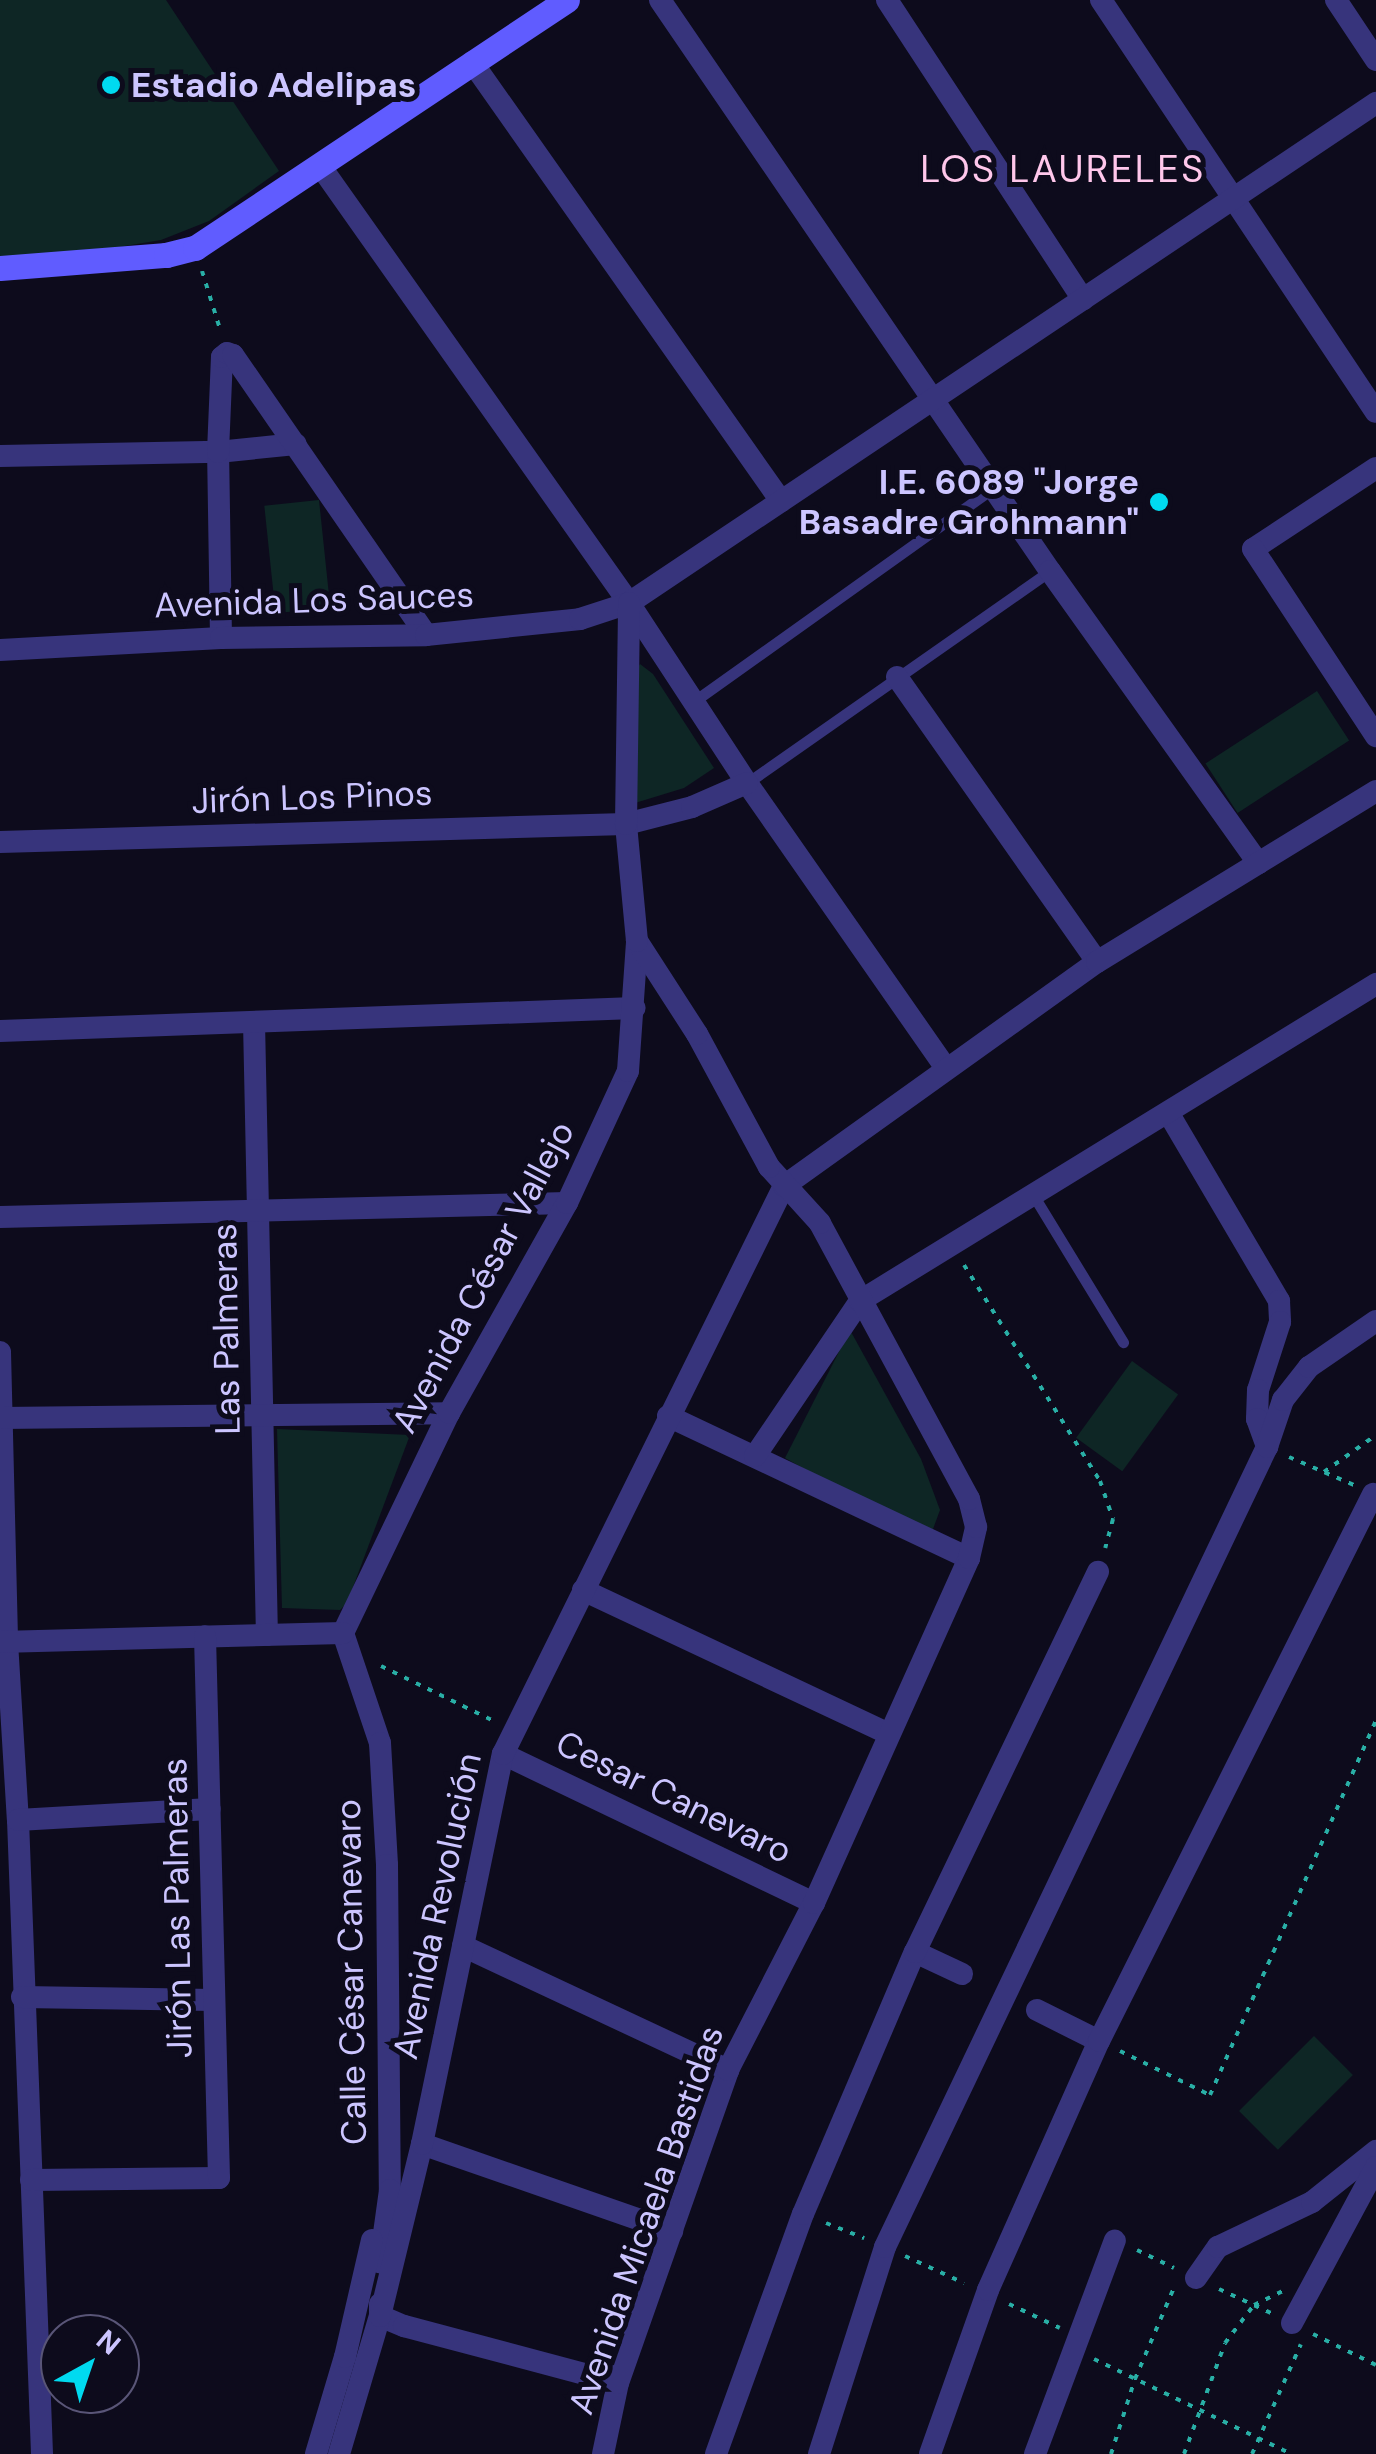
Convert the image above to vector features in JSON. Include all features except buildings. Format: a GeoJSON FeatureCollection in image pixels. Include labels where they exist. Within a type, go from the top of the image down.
{"type":"FeatureCollection","features":[{"type":"Feature","properties":{"kind":"street"},"geometry":{"type":"LineString","coordinates":[[0,268],[166,255],[195,248],[566,0]]}},
{"type":"Feature","properties":{"kind":"street"},"geometry":{"type":"LineString","coordinates":[[660,0],[993,488],[1258,863]]}},
{"type":"Feature","properties":{"kind":"street"},"geometry":{"type":"LineString","coordinates":[[887,0],[1082,299]]}},
{"type":"Feature","properties":{"kind":"street"},"geometry":{"type":"LineString","coordinates":[[1101,0],[1236,196],[1376,412]]}},
{"type":"Feature","properties":{"kind":"street"},"geometry":{"type":"LineString","coordinates":[[1336,0],[1376,60]]}},
{"type":"Feature","properties":{"kind":"street"},"geometry":{"type":"LineString","coordinates":[[472,62],[781,501]]}},
{"type":"Feature","properties":{"kind":"street","name":"Avenida Los Sauces"},"geometry":{"type":"LineString","coordinates":[[0,650],[221,638],[426,635],[580,619],[628,603],[1376,102]]}},
{"type":"Feature","properties":{"kind":"street"},"geometry":{"type":"LineString","coordinates":[[321,166],[628,603],[747,783],[945,1067]]}},
{"type":"Feature","properties":{"kind":"street"},"geometry":{"type":"LineString","coordinates":[[221,638],[218,452],[222,357],[227,353],[233,355],[296,444],[426,635]]}},
{"type":"Feature","properties":{"kind":"street"},"geometry":{"type":"LineString","coordinates":[[0,456],[218,452],[296,444]]}},
{"type":"Feature","properties":{"kind":"street"},"geometry":{"type":"LineString","coordinates":[[1376,468],[1253,550],[1376,736]]}},
{"type":"Feature","properties":{"kind":"street","name":"Avenida César Vallejo"},"geometry":{"type":"LineString","coordinates":[[344,1641],[449,1413],[567,1204],[628,1071],[637,942],[626,824],[628,603]]}},
{"type":"Feature","properties":{"kind":"street"},"geometry":{"type":"LineString","coordinates":[[897,677],[1097,962]]}},
{"type":"Feature","properties":{"kind":"street","name":"Jirón Los Pinos"},"geometry":{"type":"LineString","coordinates":[[0,842],[626,824],[692,807],[747,783]]}},
{"type":"Feature","properties":{"kind":"street"},"geometry":{"type":"LineString","coordinates":[[784,1186],[945,1067],[1097,962],[1376,791]]}},
{"type":"Feature","properties":{"kind":"street","name":"Avenida Micaela Bastidas"},"geometry":{"type":"LineString","coordinates":[[602,2454],[618,2383],[728,2070],[814,1904],[968,1558],[976,1527],[970,1499],[820,1223],[769,1167],[697,1034],[637,942]]}},
{"type":"Feature","properties":{"kind":"street"},"geometry":{"type":"LineString","coordinates":[[754,1456],[860,1301],[1035,1198],[1376,984]]}},
{"type":"Feature","properties":{"kind":"street"},"geometry":{"type":"LineString","coordinates":[[0,1031],[635,1008]]}},
{"type":"Feature","properties":{"kind":"street","name":"Las Palmeras"},"geometry":{"type":"LineString","coordinates":[[254,1022],[267,1635]]}},
{"type":"Feature","properties":{"kind":"street"},"geometry":{"type":"LineString","coordinates":[[1169,1114],[1279,1301],[1280,1322],[1258,1390],[1257,1419],[1266,1447]]}},
{"type":"Feature","properties":{"kind":"street","name":"Avenida Revolución"},"geometry":{"type":"LineString","coordinates":[[339,2454],[380,2316],[422,2144],[502,1754],[784,1186]]}},
{"type":"Feature","properties":{"kind":"street"},"geometry":{"type":"LineString","coordinates":[[0,1216],[567,1204]]}},
{"type":"Feature","properties":{"kind":"street"},"geometry":{"type":"LineString","coordinates":[[819,2454],[885,2247],[1295,1381],[1376,1320]]}},
{"type":"Feature","properties":{"kind":"street"},"geometry":{"type":"LineString","coordinates":[[0,1352],[3,1642],[18,1820],[42,2454]]}},
{"type":"Feature","properties":{"kind":"street"},"geometry":{"type":"LineString","coordinates":[[2,1418],[449,1413]]}},
{"type":"Feature","properties":{"kind":"street"},"geometry":{"type":"LineString","coordinates":[[668,1416],[968,1558]]}},
{"type":"Feature","properties":{"kind":"street"},"geometry":{"type":"LineString","coordinates":[[930,2454],[986,2294],[1100,2041],[1373,1494]]}},
{"type":"Feature","properties":{"kind":"street"},"geometry":{"type":"LineString","coordinates":[[716,2454],[804,2214],[915,1952],[1098,1572]]}},
{"type":"Feature","properties":{"kind":"street"},"geometry":{"type":"LineString","coordinates":[[583,1590],[889,1734]]}},
{"type":"Feature","properties":{"kind":"street"},"geometry":{"type":"LineString","coordinates":[[3,1642],[267,1635],[344,1641]]}},
{"type":"Feature","properties":{"kind":"street","name":"Jirón Las Palmeras"},"geometry":{"type":"LineString","coordinates":[[31,2180],[219,2178],[205,1636]]}},
{"type":"Feature","properties":{"kind":"street","name":"Calle César Canevaro"},"geometry":{"type":"LineString","coordinates":[[344,1641],[380,1744],[387,1865],[390,2190],[379,2270],[380,2316]]}},
{"type":"Feature","properties":{"kind":"street","name":"Cesar Canevaro"},"geometry":{"type":"LineString","coordinates":[[502,1754],[814,1904]]}},
{"type":"Feature","properties":{"kind":"street"},"geometry":{"type":"LineString","coordinates":[[18,1820],[210,1809]]}},
{"type":"Feature","properties":{"kind":"street"},"geometry":{"type":"LineString","coordinates":[[463,1946],[728,2070]]}},
{"type":"Feature","properties":{"kind":"street"},"geometry":{"type":"LineString","coordinates":[[915,1952],[962,1974]]}},
{"type":"Feature","properties":{"kind":"street"},"geometry":{"type":"LineString","coordinates":[[22,1997],[214,2000]]}},
{"type":"Feature","properties":{"kind":"street"},"geometry":{"type":"LineString","coordinates":[[1037,2010],[1100,2041]]}},
{"type":"Feature","properties":{"kind":"street"},"geometry":{"type":"LineString","coordinates":[[422,2144],[672,2230]]}},
{"type":"Feature","properties":{"kind":"street"},"geometry":{"type":"LineString","coordinates":[[1196,2278],[1218,2248],[1312,2202],[1376,2151]]}},
{"type":"Feature","properties":{"kind":"street"},"geometry":{"type":"LineString","coordinates":[[316,2454],[345,2356],[390,2152]]}},
{"type":"Feature","properties":{"kind":"street"},"geometry":{"type":"LineString","coordinates":[[1292,2323],[1376,2167]]}},
{"type":"Feature","properties":{"kind":"street"},"geometry":{"type":"LineString","coordinates":[[1035,2454],[1115,2240]]}},
{"type":"Feature","properties":{"kind":"street"},"geometry":{"type":"LineString","coordinates":[[380,2316],[618,2383]]}},
{"type":"Feature","properties":{"kind":"lane"},"geometry":{"type":"LineString","coordinates":[[694,702],[993,488]]}},
{"type":"Feature","properties":{"kind":"lane"},"geometry":{"type":"LineString","coordinates":[[747,783],[1050,570]]}},
{"type":"Feature","properties":{"kind":"lane"},"geometry":{"type":"LineString","coordinates":[[1035,1198],[1124,1342]]}},
{"type":"Feature","properties":{"kind":"path"},"geometry":{"type":"LineString","coordinates":[[195,248],[227,353]]}},
{"type":"Feature","properties":{"kind":"path"},"geometry":{"type":"LineString","coordinates":[[952,1247],[1100,1481],[1113,1519],[1098,1572]]}},
{"type":"Feature","properties":{"kind":"path"},"geometry":{"type":"LineString","coordinates":[[1324,1472],[1376,1435]]}},
{"type":"Feature","properties":{"kind":"path"},"geometry":{"type":"LineString","coordinates":[[1266,1447],[1373,1494]]}},
{"type":"Feature","properties":{"kind":"path"},"geometry":{"type":"LineString","coordinates":[[344,1641],[514,1730]]}},
{"type":"Feature","properties":{"kind":"path"},"geometry":{"type":"LineString","coordinates":[[1100,2041],[1210,2095],[1376,1720]]}},
{"type":"Feature","properties":{"kind":"path"},"geometry":{"type":"LineString","coordinates":[[804,2214],[1078,2336],[1087,2356],[1291,2454]]}},
{"type":"Feature","properties":{"kind":"path"},"geometry":{"type":"LineString","coordinates":[[1111,2454],[1135,2378],[1181,2271],[1115,2240]]}},
{"type":"Feature","properties":{"kind":"path"},"geometry":{"type":"LineString","coordinates":[[1196,2278],[1292,2323]]}},
{"type":"Feature","properties":{"kind":"path"},"geometry":{"type":"LineString","coordinates":[[1184,2454],[1225,2343],[1254,2305],[1280,2290],[1310,2290]]}},
{"type":"Feature","properties":{"kind":"path"},"geometry":{"type":"LineString","coordinates":[[1252,2454],[1308,2331],[1376,2366]]}},
{"type":"Feature","properties":{"kind":"green space","name":"Estadio Adelipas"},"geometry":{"type":"Polygon","coordinates":[[[0,0],[166,0],[279,171],[209,221],[161,240],[71,255],[0,256],[0,0]]]}},
{"type":"Feature","properties":{"kind":"green space"},"geometry":{"type":"Polygon","coordinates":[[[319,500],[330,607],[276,613],[264,506],[319,500]]]}},
{"type":"Feature","properties":{"kind":"green space"},"geometry":{"type":"Polygon","coordinates":[[[640,664],[653,674],[714,768],[684,788],[635,803],[635,672],[640,664]]]}},
{"type":"Feature","properties":{"kind":"green space"},"geometry":{"type":"Polygon","coordinates":[[[1317,691],[1349,740],[1238,813],[1205,763],[1317,691]]]}},
{"type":"Feature","properties":{"kind":"green space"},"geometry":{"type":"Polygon","coordinates":[[[850,1330],[921,1459],[940,1510],[933,1529],[909,1528],[785,1458],[850,1330]]]}},
{"type":"Feature","properties":{"kind":"green space"},"geometry":{"type":"Polygon","coordinates":[[[1132,1361],[1178,1395],[1122,1471],[1076,1438],[1132,1361]]]}},
{"type":"Feature","properties":{"kind":"green space"},"geometry":{"type":"Polygon","coordinates":[[[277,1429],[410,1435],[347,1603],[340,1610],[282,1608],[277,1429]]]}},
{"type":"Feature","properties":{"kind":"green space"},"geometry":{"type":"Polygon","coordinates":[[[1314,2036],[1353,2075],[1278,2150],[1239,2111],[1314,2036]]]}},
{"type":"Feature","properties":{"kind":"place","name":"Estadio Adelipas"},"geometry":{"type":"Point","coordinates":[111,85]}},
{"type":"Feature","properties":{"kind":"place","name":"I.E. 6089 \"Jorge Basadre Grohmann\""},"geometry":{"type":"Point","coordinates":[1159,502]}},
{"type":"Feature","properties":{"kind":"district","name":"LOS LAURELES"},"geometry":{"type":"Point","coordinates":[1063,170]}}]}
